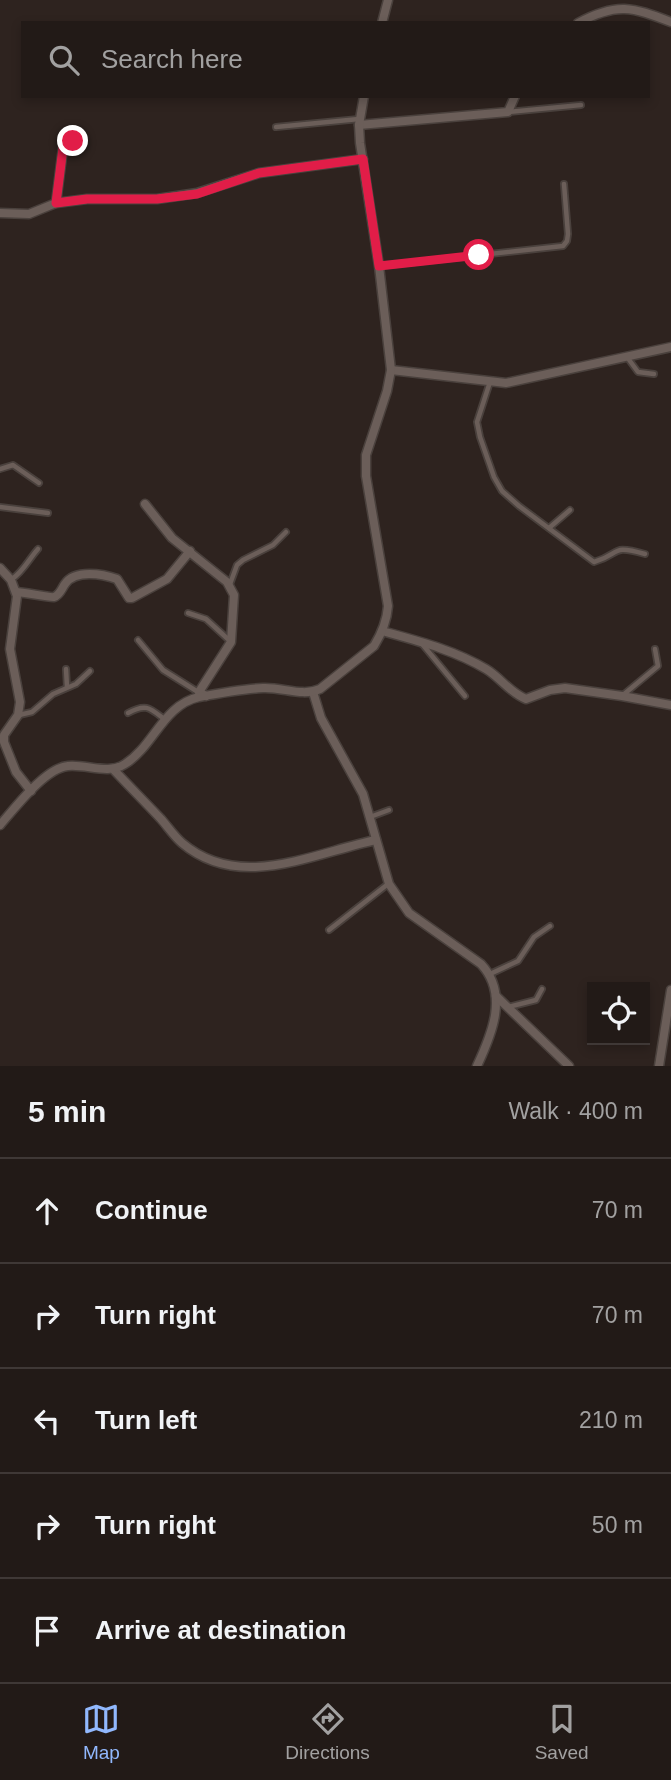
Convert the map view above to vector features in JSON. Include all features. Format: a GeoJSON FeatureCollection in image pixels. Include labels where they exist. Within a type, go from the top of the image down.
{"type":"FeatureCollection","features":[{"type":"Feature","properties":{"kind":"street"},"geometry":{"type":"LineString","coordinates":[[383,21],[388,0]]}},
{"type":"Feature","properties":{"kind":"street"},"geometry":{"type":"LineString","coordinates":[[582,21],[601,11],[615,9],[642,12],[671,22]]}},
{"type":"Feature","properties":{"kind":"street"},"geometry":{"type":"LineString","coordinates":[[359,122],[508,112],[515,98]]}},
{"type":"Feature","properties":{"kind":"street"},"geometry":{"type":"LineString","coordinates":[[0,825],[44,778],[66,766],[113,769],[121,767],[133,758],[164,719],[202,694],[262,688],[313,692],[374,646],[382,631],[388,606],[366,466],[391,370],[359,122],[363,101]]}},
{"type":"Feature","properties":{"kind":"street"},"geometry":{"type":"LineString","coordinates":[[56,203],[63,148],[73,141]]}},
{"type":"Feature","properties":{"kind":"street"},"geometry":{"type":"LineString","coordinates":[[0,213],[35,213],[56,203],[87,199],[157,199],[197,194],[259,173],[363,159]]}},
{"type":"Feature","properties":{"kind":"street"},"geometry":{"type":"LineString","coordinates":[[391,370],[511,382],[671,347]]}},
{"type":"Feature","properties":{"kind":"street"},"geometry":{"type":"LineString","coordinates":[[145,504],[172,538],[230,585],[234,595],[231,642],[202,694]]}},
{"type":"Feature","properties":{"kind":"street"},"geometry":{"type":"LineString","coordinates":[[16,592],[53,597],[58,595],[70,578],[97,575],[117,579],[131,598],[167,579],[190,551]]}},
{"type":"Feature","properties":{"kind":"street"},"geometry":{"type":"LineString","coordinates":[[0,568],[11,580],[16,592],[17,606],[10,649],[20,702],[18,715],[4,734],[4,741],[16,772],[31,791]]}},
{"type":"Feature","properties":{"kind":"street"},"geometry":{"type":"LineString","coordinates":[[382,631],[444,649],[486,669],[514,693],[526,699],[558,688],[671,705]]}},
{"type":"Feature","properties":{"kind":"street"},"geometry":{"type":"LineString","coordinates":[[0,651],[10,649]]}},
{"type":"Feature","properties":{"kind":"street"},"geometry":{"type":"LineString","coordinates":[[313,692],[321,718],[363,794],[389,884],[409,913],[481,964],[490,974],[496,996],[494,1025],[477,1066]]}},
{"type":"Feature","properties":{"kind":"street"},"geometry":{"type":"LineString","coordinates":[[113,769],[182,843],[210,860],[230,866],[245,868],[284,864],[376,840]]}},
{"type":"Feature","properties":{"kind":"street"},"geometry":{"type":"LineString","coordinates":[[659,1066],[671,990]]}},
{"type":"Feature","properties":{"kind":"street"},"geometry":{"type":"LineString","coordinates":[[496,996],[569,1066]]}},
{"type":"Feature","properties":{"kind":"lane"},"geometry":{"type":"LineString","coordinates":[[508,112],[581,105]]}},
{"type":"Feature","properties":{"kind":"lane"},"geometry":{"type":"LineString","coordinates":[[276,127],[359,122]]}},
{"type":"Feature","properties":{"kind":"lane"},"geometry":{"type":"LineString","coordinates":[[379,266],[562,246],[567,242],[568,234],[564,184]]}},
{"type":"Feature","properties":{"kind":"lane"},"geometry":{"type":"LineString","coordinates":[[626,357],[638,372],[654,374]]}},
{"type":"Feature","properties":{"kind":"lane"},"geometry":{"type":"LineString","coordinates":[[490,382],[477,422],[494,477],[502,491],[594,562],[624,548],[645,554]]}},
{"type":"Feature","properties":{"kind":"lane"},"geometry":{"type":"LineString","coordinates":[[0,469],[13,466],[38,483]]}},
{"type":"Feature","properties":{"kind":"lane"},"geometry":{"type":"LineString","coordinates":[[0,507],[48,513]]}},
{"type":"Feature","properties":{"kind":"lane"},"geometry":{"type":"LineString","coordinates":[[549,528],[570,510]]}},
{"type":"Feature","properties":{"kind":"lane"},"geometry":{"type":"LineString","coordinates":[[230,585],[237,565],[273,545],[286,532]]}},
{"type":"Feature","properties":{"kind":"lane"},"geometry":{"type":"LineString","coordinates":[[11,580],[19,575],[27,560],[38,549]]}},
{"type":"Feature","properties":{"kind":"lane"},"geometry":{"type":"LineString","coordinates":[[188,613],[206,620],[231,642]]}},
{"type":"Feature","properties":{"kind":"lane"},"geometry":{"type":"LineString","coordinates":[[138,640],[163,670],[202,694]]}},
{"type":"Feature","properties":{"kind":"lane"},"geometry":{"type":"LineString","coordinates":[[420,642],[465,696]]}},
{"type":"Feature","properties":{"kind":"lane"},"geometry":{"type":"LineString","coordinates":[[622,696],[658,666],[656,649]]}},
{"type":"Feature","properties":{"kind":"lane"},"geometry":{"type":"LineString","coordinates":[[65,669],[67,687]]}},
{"type":"Feature","properties":{"kind":"lane"},"geometry":{"type":"LineString","coordinates":[[18,715],[32,712],[53,694],[76,684],[90,671]]}},
{"type":"Feature","properties":{"kind":"lane"},"geometry":{"type":"LineString","coordinates":[[128,713],[139,706],[146,707],[164,719]]}},
{"type":"Feature","properties":{"kind":"lane"},"geometry":{"type":"LineString","coordinates":[[370,817],[389,810]]}},
{"type":"Feature","properties":{"kind":"lane"},"geometry":{"type":"LineString","coordinates":[[329,930],[338,926],[389,884]]}},
{"type":"Feature","properties":{"kind":"lane"},"geometry":{"type":"LineString","coordinates":[[490,974],[518,961],[534,937],[550,926]]}},
{"type":"Feature","properties":{"kind":"lane"},"geometry":{"type":"LineString","coordinates":[[507,1007],[536,1000],[542,989]]}},
{"type":"Feature","properties":{"kind":"lane"},"geometry":{"type":"LineString","coordinates":[[661,1048],[671,1051]]}},
{"type":"Feature","properties":{"kind":"route"},"geometry":{"type":"LineString","coordinates":[[73,141],[63,148],[56,203],[87,199],[157,199],[197,194],[259,173],[363,159],[379,266],[479,255]]}}]}
